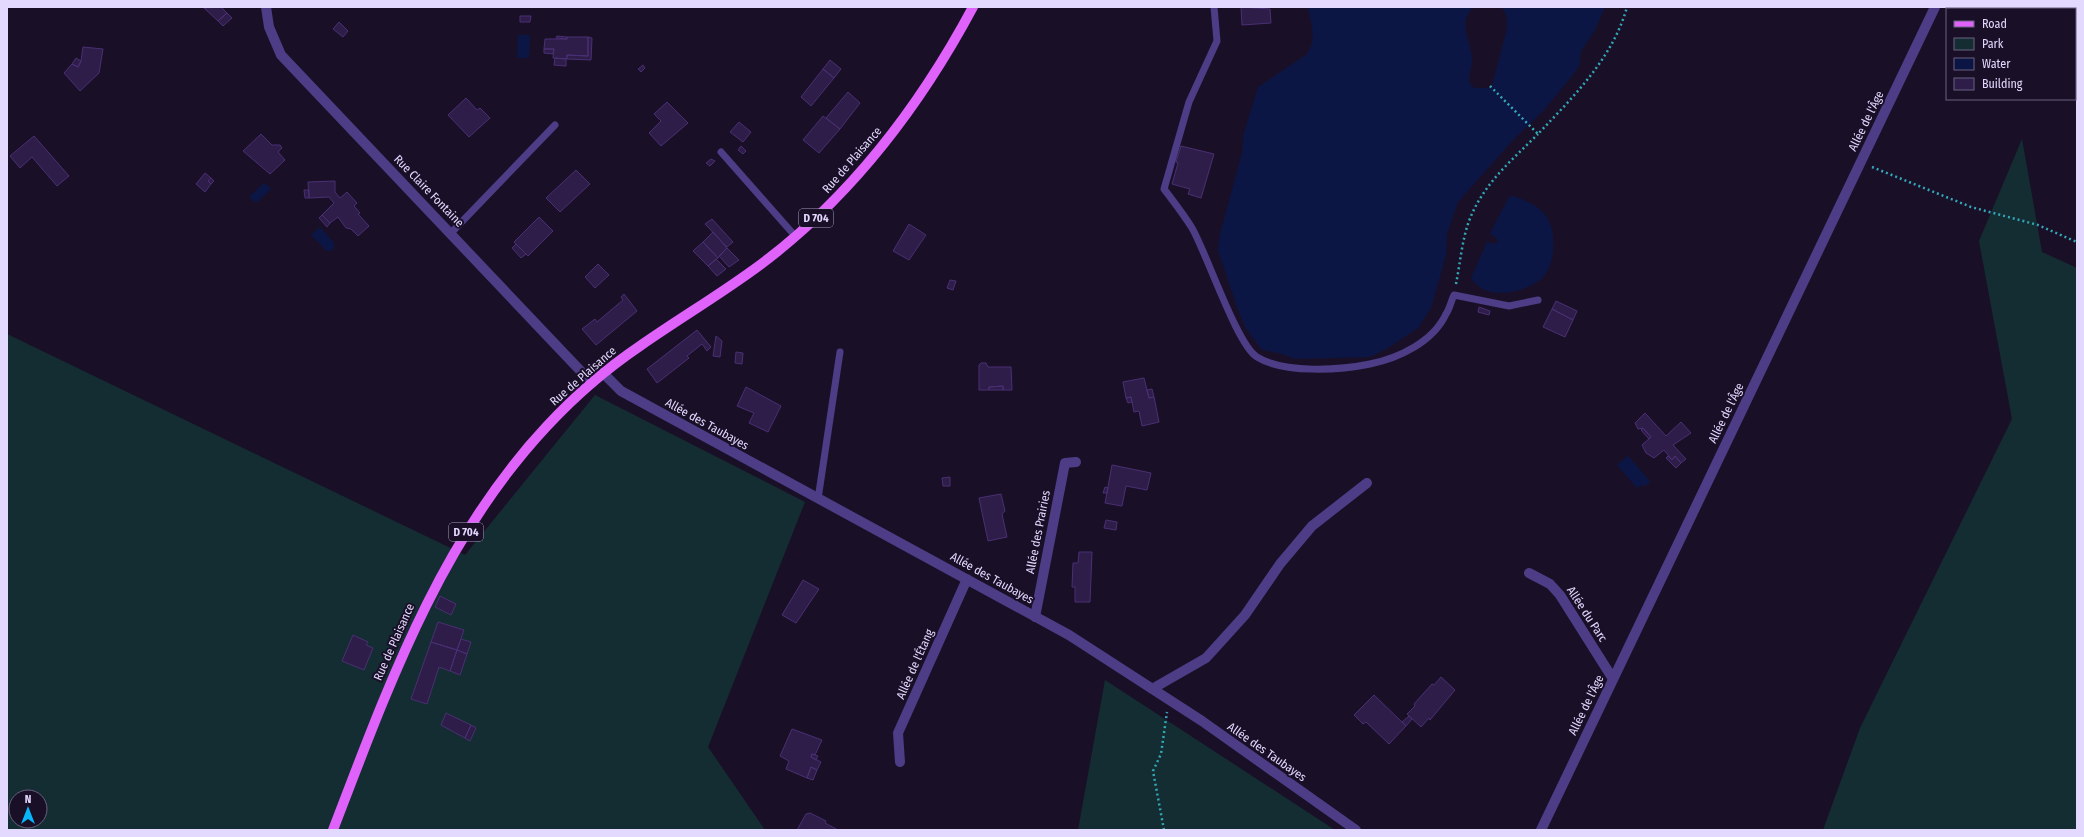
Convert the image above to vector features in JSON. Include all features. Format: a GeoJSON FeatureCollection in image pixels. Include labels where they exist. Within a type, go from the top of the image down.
{"type":"FeatureCollection","features":[{"type":"Feature","properties":{"kind":"main road","name":"Rue de Plaisance"},"geometry":{"type":"LineString","coordinates":[[333,830],[380,707],[431,592],[455,549],[484,504],[505,476],[547,426],[603,373],[639,346],[732,286],[796,237],[860,173],[901,123],[932,78],[973,7]]}},
{"type":"Feature","properties":{"kind":"street","name":"Rue Claire Fontaine"},"geometry":{"type":"LineString","coordinates":[[266,7],[269,26],[281,55],[592,383]]}},
{"type":"Feature","properties":{"kind":"street","name":"Allée de l'Âge"},"geometry":{"type":"LineString","coordinates":[[1541,830],[1935,7]]}},
{"type":"Feature","properties":{"kind":"street","name":"Allée des Taubayes"},"geometry":{"type":"LineString","coordinates":[[603,373],[621,391],[1069,635],[1169,700],[1356,830]]}},
{"type":"Feature","properties":{"kind":"street","name":"Allée des Prairies"},"geometry":{"type":"LineString","coordinates":[[1035,617],[1065,463],[1076,462]]}},
{"type":"Feature","properties":{"kind":"street"},"geometry":{"type":"LineString","coordinates":[[1152,689],[1206,658],[1246,615],[1280,564],[1312,526],[1367,483]]}},
{"type":"Feature","properties":{"kind":"street","name":"Allée du Parc"},"geometry":{"type":"LineString","coordinates":[[1529,573],[1550,584],[1560,595],[1613,680]]}},
{"type":"Feature","properties":{"kind":"street","name":"Allée de l'Étang"},"geometry":{"type":"LineString","coordinates":[[900,762],[898,733],[967,579]]}},
{"type":"Feature","properties":{"kind":"lane"},"geometry":{"type":"LineString","coordinates":[[1214,7],[1217,41],[1189,102],[1164,189],[1192,228],[1242,338],[1256,357],[1272,363],[1294,367],[1356,367],[1380,362],[1405,352],[1426,340],[1446,316],[1454,295],[1509,306],[1538,300]]}},
{"type":"Feature","properties":{"kind":"lane"},"geometry":{"type":"LineString","coordinates":[[451,233],[554,125]]}},
{"type":"Feature","properties":{"kind":"lane"},"geometry":{"type":"LineString","coordinates":[[721,152],[796,237]]}},
{"type":"Feature","properties":{"kind":"lane"},"geometry":{"type":"LineString","coordinates":[[818,499],[840,352]]}},
{"type":"Feature","properties":{"kind":"path"},"geometry":{"type":"LineString","coordinates":[[1454,295],[1468,222],[1478,200],[1491,181],[1579,90],[1599,65],[1611,44],[1627,7]]}},
{"type":"Feature","properties":{"kind":"path"},"geometry":{"type":"LineString","coordinates":[[1490,86],[1538,134]]}},
{"type":"Feature","properties":{"kind":"path"},"geometry":{"type":"LineString","coordinates":[[1861,162],[1971,207],[2038,225],[2077,242]]}},
{"type":"Feature","properties":{"kind":"path"},"geometry":{"type":"LineString","coordinates":[[1164,830],[1153,771],[1161,754],[1169,700]]}},
{"type":"Feature","properties":{"kind":"green space"},"geometry":{"type":"Polygon","coordinates":[[[2022,139],[2042,252],[2077,268],[2077,830],[1823,830],[1860,728],[2012,419],[1979,241],[2022,139]]]}},
{"type":"Feature","properties":{"kind":"green space"},"geometry":{"type":"Polygon","coordinates":[[[7,334],[465,555],[595,395],[805,502],[708,747],[765,830],[7,830],[7,334]]]}},
{"type":"Feature","properties":{"kind":"green space"},"geometry":{"type":"Polygon","coordinates":[[[1105,680],[1335,830],[1078,830],[1105,680]]]}},
{"type":"Feature","properties":{"kind":"water"},"geometry":{"type":"Polygon","coordinates":[[[1308,7],[1473,7],[1468,13],[1465,26],[1472,59],[1469,82],[1474,88],[1490,88],[1492,86],[1507,28],[1507,17],[1502,7],[1605,7],[1595,30],[1581,51],[1579,66],[1572,76],[1544,110],[1513,140],[1458,202],[1447,234],[1446,255],[1431,308],[1418,328],[1386,349],[1370,357],[1295,359],[1279,353],[1262,350],[1245,327],[1218,250],[1220,234],[1242,153],[1244,133],[1258,87],[1306,55],[1310,49],[1313,31],[1308,7]]]}},
{"type":"Feature","properties":{"kind":"water"},"geometry":{"type":"Polygon","coordinates":[[[518,35],[530,35],[529,58],[517,58],[518,35]]]}},
{"type":"Feature","properties":{"kind":"water"},"geometry":{"type":"Polygon","coordinates":[[[263,184],[266,184],[271,189],[256,203],[249,197],[263,184]]]}},
{"type":"Feature","properties":{"kind":"water"},"geometry":{"type":"Polygon","coordinates":[[[1513,196],[1535,206],[1543,212],[1550,222],[1553,248],[1550,266],[1541,279],[1524,288],[1504,293],[1485,290],[1477,285],[1471,278],[1487,242],[1496,244],[1498,240],[1490,233],[1509,197],[1513,196]]]}},
{"type":"Feature","properties":{"kind":"water"},"geometry":{"type":"Polygon","coordinates":[[[320,227],[334,243],[334,248],[331,251],[327,251],[311,235],[320,227]]]}},
{"type":"Feature","properties":{"kind":"water"},"geometry":{"type":"Polygon","coordinates":[[[1628,456],[1650,481],[1645,486],[1641,485],[1637,488],[1617,465],[1628,456]]]}},
{"type":"Feature","properties":{"kind":"building"},"geometry":{"type":"Polygon","coordinates":[[[221,7],[227,13],[218,21],[204,8],[221,7]]]}},
{"type":"Feature","properties":{"kind":"building"},"geometry":{"type":"Polygon","coordinates":[[[1241,7],[1270,9],[1271,23],[1242,25],[1241,7]]]}},
{"type":"Feature","properties":{"kind":"building"},"geometry":{"type":"Polygon","coordinates":[[[2077,7],[2077,45],[2076,8],[2009,8],[2077,7]]]}},
{"type":"Feature","properties":{"kind":"building"},"geometry":{"type":"Polygon","coordinates":[[[227,13],[232,18],[223,26],[218,21],[227,13]]]}},
{"type":"Feature","properties":{"kind":"building"},"geometry":{"type":"Polygon","coordinates":[[[520,16],[531,16],[530,22],[520,22],[520,16]]]}},
{"type":"Feature","properties":{"kind":"building"},"geometry":{"type":"Polygon","coordinates":[[[339,22],[348,31],[343,37],[333,29],[339,22]]]}},
{"type":"Feature","properties":{"kind":"building"},"geometry":{"type":"Polygon","coordinates":[[[557,36],[567,37],[567,39],[556,38],[557,36]]]}},
{"type":"Feature","properties":{"kind":"building"},"geometry":{"type":"Polygon","coordinates":[[[567,37],[588,37],[588,56],[567,55],[567,59],[553,58],[554,49],[544,49],[545,39],[567,39],[567,37]]]}},
{"type":"Feature","properties":{"kind":"building"},"geometry":{"type":"Polygon","coordinates":[[[588,37],[592,38],[591,60],[567,59],[567,55],[588,56],[588,37]]]}},
{"type":"Feature","properties":{"kind":"building"},"geometry":{"type":"Polygon","coordinates":[[[83,47],[103,49],[99,73],[80,91],[64,73],[72,64],[78,67],[81,61],[83,47]]]}},
{"type":"Feature","properties":{"kind":"building"},"geometry":{"type":"Polygon","coordinates":[[[544,49],[554,49],[553,54],[544,53],[544,49]]]}},
{"type":"Feature","properties":{"kind":"building"},"geometry":{"type":"Polygon","coordinates":[[[76,58],[81,61],[78,67],[72,64],[76,58]]]}},
{"type":"Feature","properties":{"kind":"building"},"geometry":{"type":"Polygon","coordinates":[[[555,58],[566,59],[566,66],[554,65],[555,58]]]}},
{"type":"Feature","properties":{"kind":"building"},"geometry":{"type":"Polygon","coordinates":[[[830,60],[841,69],[834,78],[823,69],[830,60]]]}},
{"type":"Feature","properties":{"kind":"building"},"geometry":{"type":"Polygon","coordinates":[[[643,65],[645,68],[641,72],[638,69],[643,65]]]}},
{"type":"Feature","properties":{"kind":"building"},"geometry":{"type":"Polygon","coordinates":[[[823,69],[834,78],[811,106],[801,97],[823,69]]]}},
{"type":"Feature","properties":{"kind":"building"},"geometry":{"type":"Polygon","coordinates":[[[848,92],[860,103],[840,129],[826,118],[848,92]]]}},
{"type":"Feature","properties":{"kind":"building"},"geometry":{"type":"Polygon","coordinates":[[[466,98],[477,110],[480,108],[490,118],[469,137],[448,115],[466,98]]]}},
{"type":"Feature","properties":{"kind":"building"},"geometry":{"type":"Polygon","coordinates":[[[667,102],[688,123],[661,146],[649,133],[661,121],[654,114],[667,102]]]}},
{"type":"Feature","properties":{"kind":"building"},"geometry":{"type":"Polygon","coordinates":[[[823,116],[840,129],[819,153],[803,140],[823,116]]]}},
{"type":"Feature","properties":{"kind":"building"},"geometry":{"type":"Polygon","coordinates":[[[739,122],[751,132],[743,142],[730,132],[739,122]]]}},
{"type":"Feature","properties":{"kind":"building"},"geometry":{"type":"Polygon","coordinates":[[[261,134],[272,145],[280,145],[282,148],[278,152],[285,160],[270,174],[243,151],[261,134]]]}},
{"type":"Feature","properties":{"kind":"building"},"geometry":{"type":"Polygon","coordinates":[[[34,136],[69,176],[57,186],[32,157],[20,168],[10,156],[34,136]]]}},
{"type":"Feature","properties":{"kind":"building"},"geometry":{"type":"Polygon","coordinates":[[[741,146],[746,151],[743,154],[738,150],[741,146]]]}},
{"type":"Feature","properties":{"kind":"building"},"geometry":{"type":"Polygon","coordinates":[[[1181,146],[1214,154],[1201,198],[1188,194],[1190,189],[1172,184],[1181,146]]]}},
{"type":"Feature","properties":{"kind":"building"},"geometry":{"type":"Polygon","coordinates":[[[711,159],[715,161],[710,166],[706,163],[711,159]]]}},
{"type":"Feature","properties":{"kind":"building"},"geometry":{"type":"Polygon","coordinates":[[[576,170],[590,184],[560,212],[546,198],[576,170]]]}},
{"type":"Feature","properties":{"kind":"building"},"geometry":{"type":"Polygon","coordinates":[[[205,173],[211,178],[208,181],[211,184],[205,192],[196,184],[205,173]]]}},
{"type":"Feature","properties":{"kind":"building"},"geometry":{"type":"Polygon","coordinates":[[[211,178],[214,181],[211,184],[208,181],[211,178]]]}},
{"type":"Feature","properties":{"kind":"building"},"geometry":{"type":"Polygon","coordinates":[[[335,181],[335,192],[340,198],[347,192],[357,203],[354,206],[360,213],[358,214],[369,226],[358,236],[351,229],[346,228],[338,217],[330,223],[322,215],[334,203],[329,197],[309,198],[308,182],[335,181]]]}},
{"type":"Feature","properties":{"kind":"building"},"geometry":{"type":"Polygon","coordinates":[[[304,190],[309,190],[309,198],[305,198],[304,190]]]}},
{"type":"Feature","properties":{"kind":"building"},"geometry":{"type":"Polygon","coordinates":[[[322,215],[330,223],[327,227],[319,218],[322,215]]]}},
{"type":"Feature","properties":{"kind":"building"},"geometry":{"type":"Polygon","coordinates":[[[539,217],[553,231],[528,256],[514,242],[539,217]]]}},
{"type":"Feature","properties":{"kind":"building"},"geometry":{"type":"Polygon","coordinates":[[[712,219],[733,242],[727,247],[705,224],[712,219]]]}},
{"type":"Feature","properties":{"kind":"building"},"geometry":{"type":"Polygon","coordinates":[[[909,224],[926,235],[909,260],[893,251],[909,224]]]}},
{"type":"Feature","properties":{"kind":"building"},"geometry":{"type":"Polygon","coordinates":[[[713,232],[727,248],[718,258],[703,242],[713,232]]]}},
{"type":"Feature","properties":{"kind":"building"},"geometry":{"type":"Polygon","coordinates":[[[703,242],[718,258],[708,266],[693,251],[703,242]]]}},
{"type":"Feature","properties":{"kind":"building"},"geometry":{"type":"Polygon","coordinates":[[[516,244],[526,254],[521,258],[512,248],[516,244]]]}},
{"type":"Feature","properties":{"kind":"building"},"geometry":{"type":"Polygon","coordinates":[[[727,248],[739,260],[729,267],[719,256],[727,248]]]}},
{"type":"Feature","properties":{"kind":"building"},"geometry":{"type":"Polygon","coordinates":[[[716,259],[726,269],[717,276],[708,266],[716,259]]]}},
{"type":"Feature","properties":{"kind":"building"},"geometry":{"type":"Polygon","coordinates":[[[598,264],[609,275],[595,288],[585,277],[598,264]]]}},
{"type":"Feature","properties":{"kind":"building"},"geometry":{"type":"Polygon","coordinates":[[[950,280],[956,281],[953,290],[947,288],[950,280]]]}},
{"type":"Feature","properties":{"kind":"building"},"geometry":{"type":"Polygon","coordinates":[[[624,294],[637,311],[596,345],[582,329],[595,319],[597,322],[623,300],[621,297],[624,294]]]}},
{"type":"Feature","properties":{"kind":"building"},"geometry":{"type":"Polygon","coordinates":[[[1556,301],[1577,311],[1573,320],[1552,309],[1556,301]]]}},
{"type":"Feature","properties":{"kind":"building"},"geometry":{"type":"Polygon","coordinates":[[[1479,307],[1490,311],[1489,315],[1478,312],[1479,307]]]}},
{"type":"Feature","properties":{"kind":"building"},"geometry":{"type":"Polygon","coordinates":[[[1552,309],[1573,320],[1565,337],[1543,327],[1552,309]]]}},
{"type":"Feature","properties":{"kind":"building"},"geometry":{"type":"Polygon","coordinates":[[[697,330],[711,347],[707,351],[702,344],[687,356],[689,358],[657,383],[647,369],[697,330]]]}},
{"type":"Feature","properties":{"kind":"building"},"geometry":{"type":"Polygon","coordinates":[[[716,336],[722,341],[720,357],[713,356],[716,336]]]}},
{"type":"Feature","properties":{"kind":"building"},"geometry":{"type":"Polygon","coordinates":[[[736,352],[743,353],[742,364],[735,363],[736,352]]]}},
{"type":"Feature","properties":{"kind":"building"},"geometry":{"type":"Polygon","coordinates":[[[981,363],[986,363],[988,367],[1011,367],[1012,390],[1003,390],[1003,386],[989,387],[989,390],[979,390],[979,365],[981,363]]]}},
{"type":"Feature","properties":{"kind":"building"},"geometry":{"type":"Polygon","coordinates":[[[1144,378],[1149,398],[1154,397],[1159,422],[1142,426],[1139,411],[1134,412],[1131,397],[1126,398],[1123,382],[1144,378]]]}},
{"type":"Feature","properties":{"kind":"building"},"geometry":{"type":"Polygon","coordinates":[[[1003,386],[1003,390],[989,390],[989,387],[1003,386]]]}},
{"type":"Feature","properties":{"kind":"building"},"geometry":{"type":"Polygon","coordinates":[[[746,387],[781,406],[768,432],[749,423],[754,413],[737,406],[746,387]]]}},
{"type":"Feature","properties":{"kind":"building"},"geometry":{"type":"Polygon","coordinates":[[[1152,389],[1154,397],[1149,398],[1147,390],[1152,389]]]}},
{"type":"Feature","properties":{"kind":"building"},"geometry":{"type":"Polygon","coordinates":[[[1131,397],[1132,402],[1128,403],[1126,398],[1131,397]]]}},
{"type":"Feature","properties":{"kind":"building"},"geometry":{"type":"Polygon","coordinates":[[[1645,413],[1666,436],[1681,422],[1691,433],[1673,445],[1686,459],[1681,463],[1675,456],[1672,460],[1664,450],[1654,458],[1646,453],[1642,445],[1651,437],[1643,428],[1638,429],[1635,423],[1645,413]]]}},
{"type":"Feature","properties":{"kind":"building"},"geometry":{"type":"Polygon","coordinates":[[[1643,428],[1651,437],[1649,439],[1641,430],[1643,428]]]}},
{"type":"Feature","properties":{"kind":"building"},"geometry":{"type":"Polygon","coordinates":[[[1668,456],[1672,460],[1675,456],[1681,463],[1676,468],[1666,458],[1668,456]]]}},
{"type":"Feature","properties":{"kind":"building"},"geometry":{"type":"Polygon","coordinates":[[[1112,465],[1151,473],[1147,490],[1126,486],[1122,506],[1105,503],[1112,465]]]}},
{"type":"Feature","properties":{"kind":"building"},"geometry":{"type":"Polygon","coordinates":[[[950,477],[950,486],[943,486],[942,478],[950,477]]]}},
{"type":"Feature","properties":{"kind":"building"},"geometry":{"type":"Polygon","coordinates":[[[1105,487],[1108,488],[1107,493],[1103,493],[1105,487]]]}},
{"type":"Feature","properties":{"kind":"building"},"geometry":{"type":"Polygon","coordinates":[[[1001,494],[1005,511],[1002,514],[1007,537],[988,541],[979,498],[1001,494]]]}},
{"type":"Feature","properties":{"kind":"building"},"geometry":{"type":"Polygon","coordinates":[[[1106,520],[1117,522],[1116,530],[1104,528],[1106,520]]]}},
{"type":"Feature","properties":{"kind":"building"},"geometry":{"type":"Polygon","coordinates":[[[1079,552],[1092,552],[1090,602],[1075,602],[1075,587],[1072,587],[1073,563],[1078,563],[1079,552]]]}},
{"type":"Feature","properties":{"kind":"building"},"geometry":{"type":"Polygon","coordinates":[[[803,580],[819,589],[796,623],[782,615],[803,580]]]}},
{"type":"Feature","properties":{"kind":"building"},"geometry":{"type":"Polygon","coordinates":[[[440,596],[456,604],[451,615],[435,607],[440,596]]]}},
{"type":"Feature","properties":{"kind":"building"},"geometry":{"type":"Polygon","coordinates":[[[438,622],[464,630],[457,650],[431,642],[438,622]]]}},
{"type":"Feature","properties":{"kind":"building"},"geometry":{"type":"Polygon","coordinates":[[[353,635],[368,642],[366,645],[373,648],[364,670],[342,661],[353,635]]]}},
{"type":"Feature","properties":{"kind":"building"},"geometry":{"type":"Polygon","coordinates":[[[461,639],[471,642],[467,654],[457,650],[461,639]]]}},
{"type":"Feature","properties":{"kind":"building"},"geometry":{"type":"Polygon","coordinates":[[[431,642],[457,650],[450,671],[439,667],[427,704],[411,699],[431,642]]]}},
{"type":"Feature","properties":{"kind":"building"},"geometry":{"type":"Polygon","coordinates":[[[457,650],[467,654],[460,675],[450,671],[457,650]]]}},
{"type":"Feature","properties":{"kind":"building"},"geometry":{"type":"Polygon","coordinates":[[[1441,677],[1455,690],[1430,720],[1429,718],[1421,727],[1407,714],[1432,684],[1434,685],[1441,677]]]}},
{"type":"Feature","properties":{"kind":"building"},"geometry":{"type":"Polygon","coordinates":[[[1374,695],[1406,726],[1389,744],[1366,722],[1363,724],[1354,715],[1374,695]]]}},
{"type":"Feature","properties":{"kind":"building"},"geometry":{"type":"Polygon","coordinates":[[[446,713],[471,725],[465,738],[441,725],[446,713]]]}},
{"type":"Feature","properties":{"kind":"building"},"geometry":{"type":"Polygon","coordinates":[[[1409,716],[1412,719],[1406,726],[1402,722],[1409,716]]]}},
{"type":"Feature","properties":{"kind":"building"},"geometry":{"type":"Polygon","coordinates":[[[471,725],[476,728],[470,741],[465,738],[471,725]]]}},
{"type":"Feature","properties":{"kind":"building"},"geometry":{"type":"Polygon","coordinates":[[[792,729],[822,740],[815,755],[812,754],[811,757],[821,762],[817,770],[811,767],[807,778],[786,769],[789,761],[780,756],[792,729]]]}},
{"type":"Feature","properties":{"kind":"building"},"geometry":{"type":"Polygon","coordinates":[[[812,754],[818,756],[816,760],[811,757],[812,754]]]}},
{"type":"Feature","properties":{"kind":"building"},"geometry":{"type":"Polygon","coordinates":[[[811,767],[817,770],[813,780],[807,778],[811,767]]]}},
{"type":"Feature","properties":{"kind":"building"},"geometry":{"type":"Polygon","coordinates":[[[810,813],[826,821],[825,823],[838,830],[797,830],[806,814],[810,813]]]}}]}
